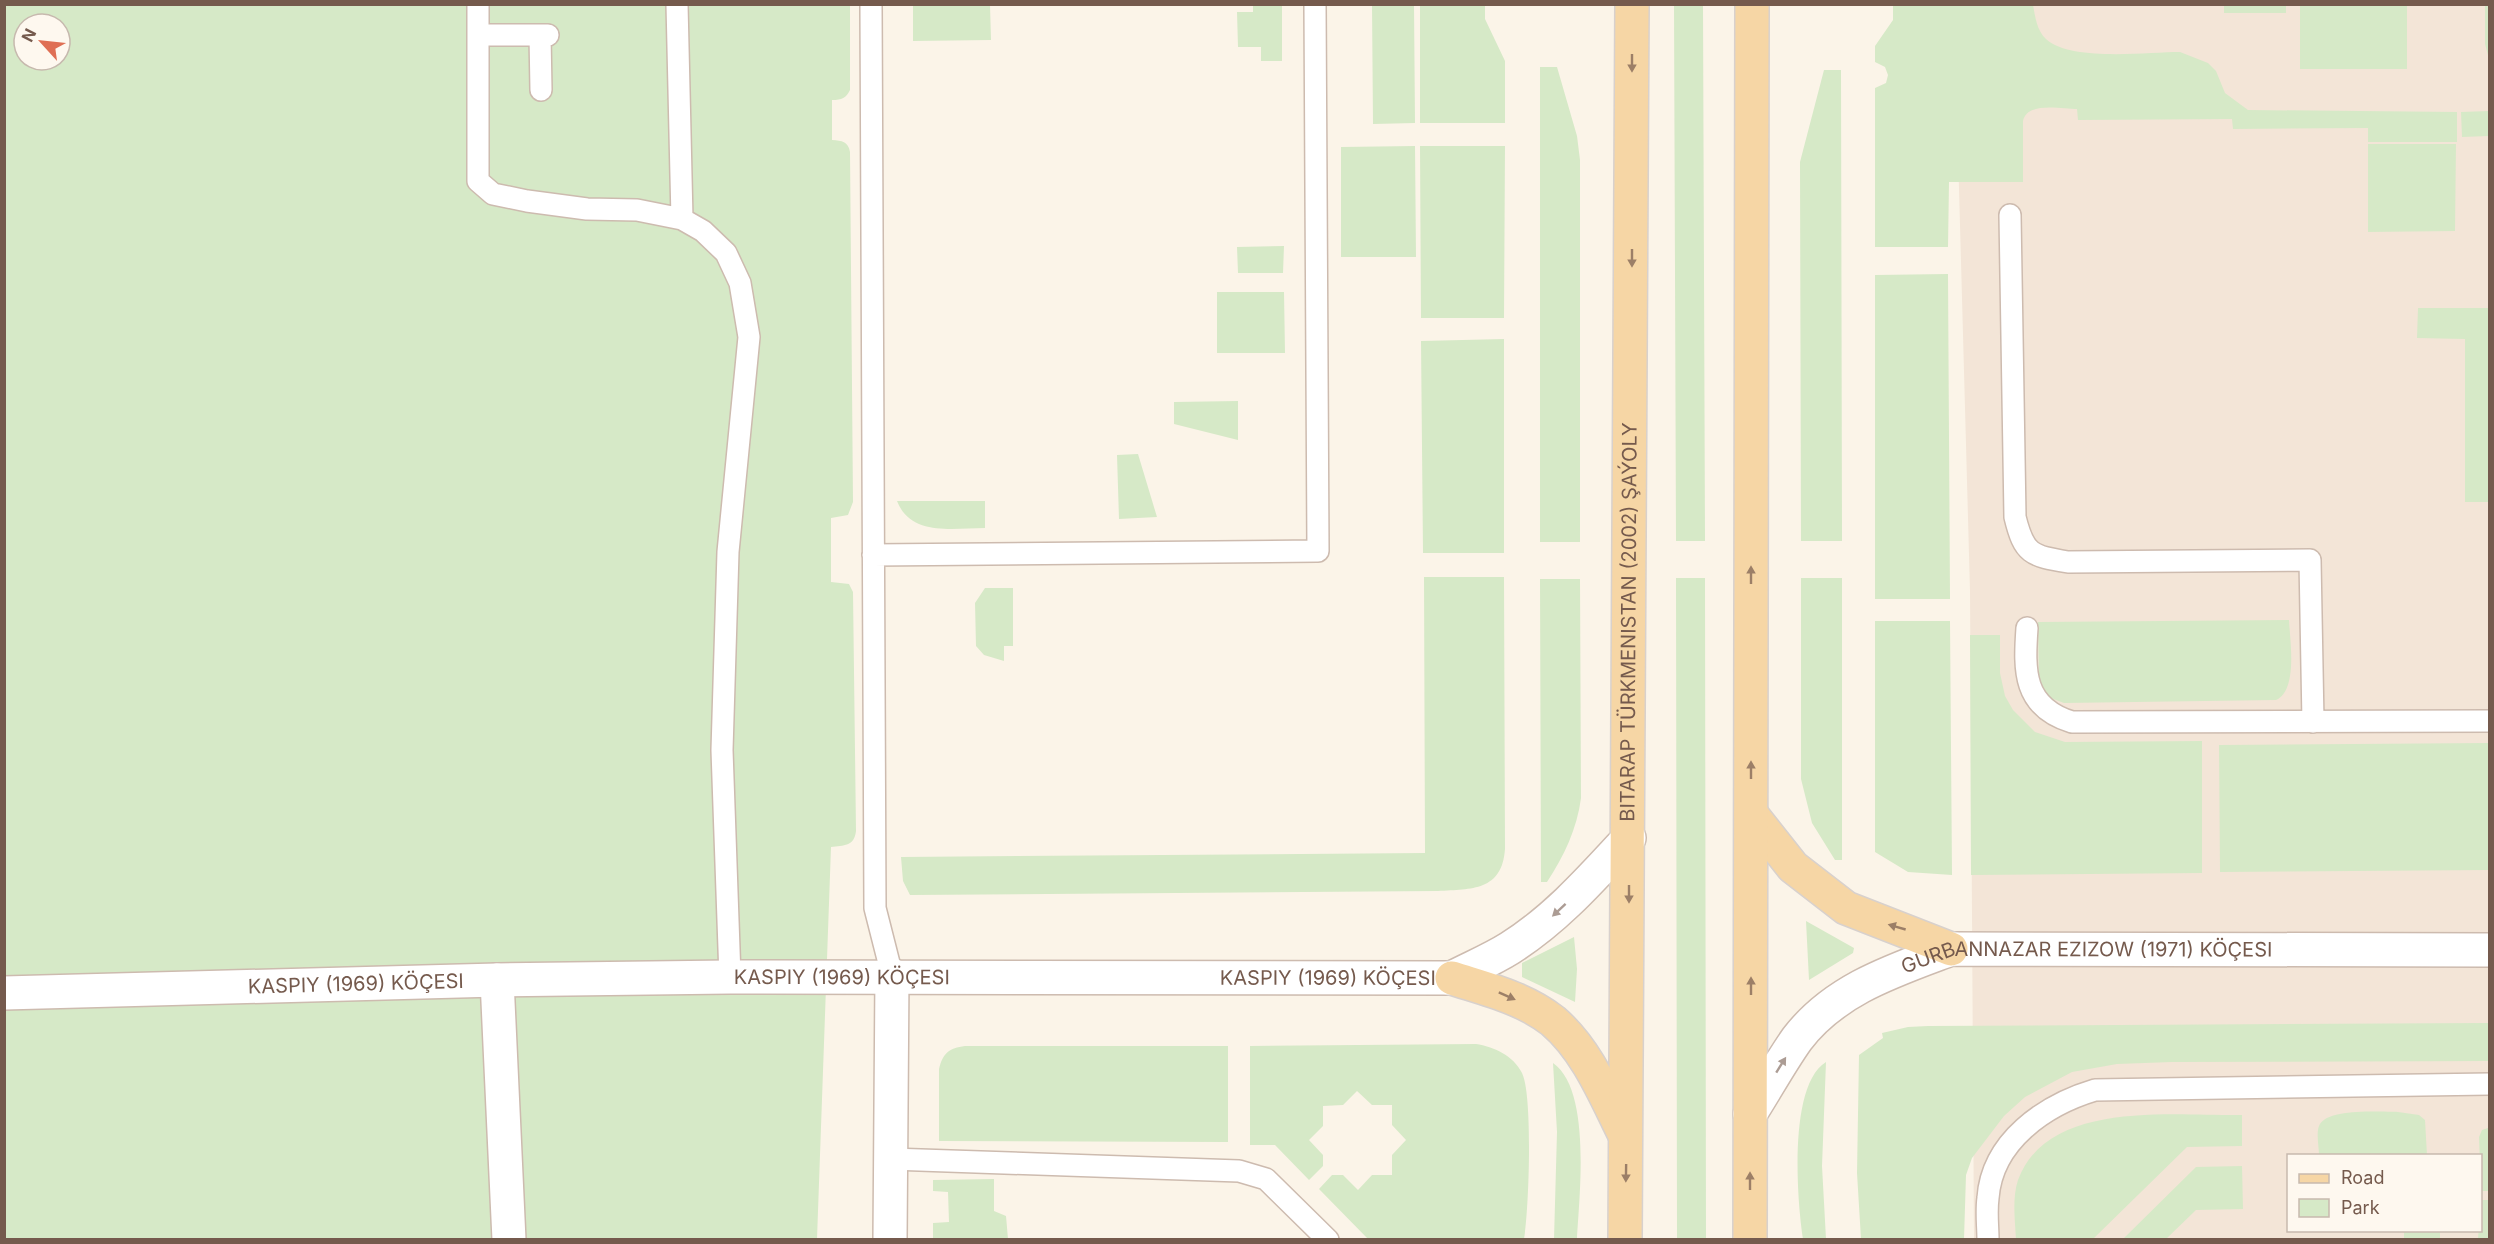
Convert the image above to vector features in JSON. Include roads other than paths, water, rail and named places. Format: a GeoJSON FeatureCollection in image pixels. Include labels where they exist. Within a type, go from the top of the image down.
{"type":"FeatureCollection","features":[{"type":"Feature","properties":{"kind":"main road","name":"BITARAP TÜRKMENISTAN (2002) ŞAÝOLY"},"geometry":{"type":"LineString","coordinates":[[1624,1239],[1629,838],[1632,4]]}},
{"type":"Feature","properties":{"kind":"main road"},"geometry":{"type":"LineString","coordinates":[[1750,1239],[1752,4]]}},
{"type":"Feature","properties":{"kind":"main road"},"geometry":{"type":"LineString","coordinates":[[1751,814],[1793,867],[1846,908],[1951,949]]}},
{"type":"Feature","properties":{"kind":"main road"},"geometry":{"type":"LineString","coordinates":[[1452,978],[1498,993],[1530,1007],[1553,1022],[1592,1069],[1626,1137]]}},
{"type":"Feature","properties":{"kind":"street","name":"KASPIY (1969) KÖÇESI"},"geometry":{"type":"LineString","coordinates":[[4,993],[497,980],[892,975],[1452,978],[1509,949],[1546,921],[1585,886],[1629,838]]}},
{"type":"Feature","properties":{"kind":"street","name":"GURBANNAZAR EZIZOW (1971) KÖÇESI"},"geometry":{"type":"LineString","coordinates":[[1750,1114],[1798,1038],[1842,996],[1888,973],[1951,949],[2490,950]]}},
{"type":"Feature","properties":{"kind":"street"},"geometry":{"type":"LineString","coordinates":[[890,1239],[892,975]]}},
{"type":"Feature","properties":{"kind":"street"},"geometry":{"type":"LineString","coordinates":[[497,980],[509,1239]]}},
{"type":"Feature","properties":{"kind":"lane"},"geometry":{"type":"LineString","coordinates":[[478,4],[478,181],[493,194],[527,201],[586,209],[638,210],[682,219],[703,231],[726,253],[740,283],[749,337],[728,552],[722,750],[730,977]]}},
{"type":"Feature","properties":{"kind":"lane"},"geometry":{"type":"LineString","coordinates":[[677,4],[682,219]]}},
{"type":"Feature","properties":{"kind":"lane"},"geometry":{"type":"LineString","coordinates":[[872,4],[875,908],[892,975]]}},
{"type":"Feature","properties":{"kind":"lane"},"geometry":{"type":"LineString","coordinates":[[873,555],[1318,551],[1315,4]]}},
{"type":"Feature","properties":{"kind":"lane"},"geometry":{"type":"LineString","coordinates":[[478,35],[544,35],[540,90]]}},
{"type":"Feature","properties":{"kind":"lane"},"geometry":{"type":"LineString","coordinates":[[2010,214],[2015,517],[2021,542],[2041,557],[2068,562],[2310,560],[2313,722]]}},
{"type":"Feature","properties":{"kind":"lane"},"geometry":{"type":"LineString","coordinates":[[2027,628],[2025,658],[2031,691],[2049,712],[2062,719],[2086,723],[2490,721]]}},
{"type":"Feature","properties":{"kind":"lane"},"geometry":{"type":"LineString","coordinates":[[1988,1239],[1988,1197],[1992,1176],[2001,1158],[2025,1126],[2041,1114],[2072,1097],[2095,1090],[2490,1084]]}},
{"type":"Feature","properties":{"kind":"lane"},"geometry":{"type":"LineString","coordinates":[[891,1159],[1239,1171],[1266,1179],[1328,1239]]}}]}
